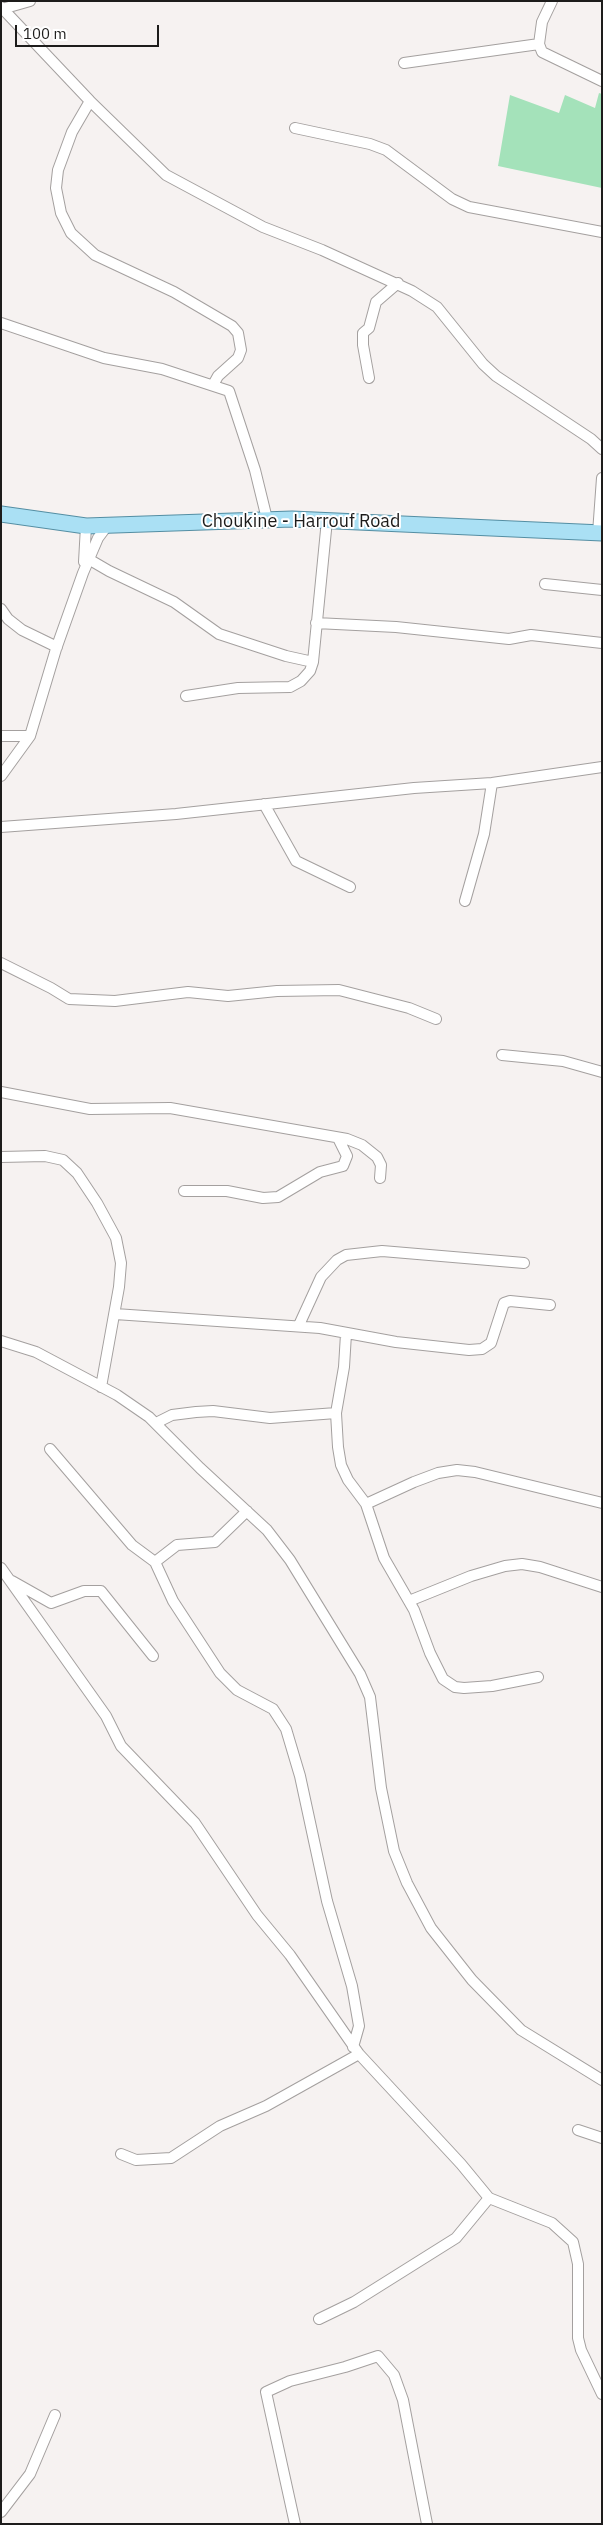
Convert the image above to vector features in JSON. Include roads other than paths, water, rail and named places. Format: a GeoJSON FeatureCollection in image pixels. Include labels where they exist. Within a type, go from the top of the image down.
{"type":"FeatureCollection","features":[{"type":"Feature","properties":{"kind":"main road","name":"Choukine - Harrouf Road"},"geometry":{"type":"LineString","coordinates":[[1,514],[86,526],[267,519],[327,520],[600,533]]}},
{"type":"Feature","properties":{"kind":"street"},"geometry":{"type":"LineString","coordinates":[[30,1],[2,8],[90,101],[166,176],[263,228],[398,283],[436,307],[483,364],[496,376],[602,448]]}},
{"type":"Feature","properties":{"kind":"street"},"geometry":{"type":"LineString","coordinates":[[552,1],[542,22],[539,44],[542,52],[602,81]]}},
{"type":"Feature","properties":{"kind":"street"},"geometry":{"type":"LineString","coordinates":[[404,63],[539,44]]}},
{"type":"Feature","properties":{"kind":"street"},"geometry":{"type":"LineString","coordinates":[[90,101],[72,132],[58,170],[56,188],[61,213],[71,233],[95,255],[174,292],[232,326],[238,333],[241,350],[238,358],[218,376],[213,385]]}},
{"type":"Feature","properties":{"kind":"street"},"geometry":{"type":"LineString","coordinates":[[295,128],[370,144],[386,150],[452,199],[469,207],[602,232]]}},
{"type":"Feature","properties":{"kind":"street"},"geometry":{"type":"LineString","coordinates":[[369,378],[363,345],[364,333],[369,328],[376,302],[398,283]]}},
{"type":"Feature","properties":{"kind":"street"},"geometry":{"type":"LineString","coordinates":[[1,323],[104,358],[162,369],[228,391],[255,470],[267,519]]}},
{"type":"Feature","properties":{"kind":"street"},"geometry":{"type":"LineString","coordinates":[[600,533],[602,478]]}},
{"type":"Feature","properties":{"kind":"street"},"geometry":{"type":"LineString","coordinates":[[186,696],[238,688],[290,687],[301,681],[310,671],[313,662],[327,520]]}},
{"type":"Feature","properties":{"kind":"street"},"geometry":{"type":"LineString","coordinates":[[86,526],[87,558]]}},
{"type":"Feature","properties":{"kind":"street"},"geometry":{"type":"LineString","coordinates":[[1,776],[30,736],[87,558],[107,526]]}},
{"type":"Feature","properties":{"kind":"street"},"geometry":{"type":"LineString","coordinates":[[87,558],[174,602],[219,634],[267,650],[313,662]]}},
{"type":"Feature","properties":{"kind":"street"},"geometry":{"type":"LineString","coordinates":[[545,584],[602,590]]}},
{"type":"Feature","properties":{"kind":"street"},"geometry":{"type":"LineString","coordinates":[[1,609],[8,619],[22,630],[57,647]]}},
{"type":"Feature","properties":{"kind":"street"},"geometry":{"type":"LineString","coordinates":[[316,623],[396,627],[510,639],[531,635],[602,642]]}},
{"type":"Feature","properties":{"kind":"street"},"geometry":{"type":"LineString","coordinates":[[1,736],[30,736]]}},
{"type":"Feature","properties":{"kind":"street"},"geometry":{"type":"LineString","coordinates":[[1,827],[264,804],[414,788],[492,783],[602,767]]}},
{"type":"Feature","properties":{"kind":"street"},"geometry":{"type":"LineString","coordinates":[[465,902],[484,834],[492,783]]}},
{"type":"Feature","properties":{"kind":"street"},"geometry":{"type":"LineString","coordinates":[[264,804],[296,861],[350,887]]}},
{"type":"Feature","properties":{"kind":"street"},"geometry":{"type":"LineString","coordinates":[[1,963],[69,999],[115,1001],[188,992],[228,996],[276,991],[339,990],[409,1008],[436,1019]]}},
{"type":"Feature","properties":{"kind":"street"},"geometry":{"type":"LineString","coordinates":[[502,1055],[563,1061],[602,1072]]}},
{"type":"Feature","properties":{"kind":"street"},"geometry":{"type":"LineString","coordinates":[[1,1092],[90,1110],[150,1107],[177,1109],[338,1138],[362,1145],[372,1151],[381,1165],[380,1178]]}},
{"type":"Feature","properties":{"kind":"street"},"geometry":{"type":"LineString","coordinates":[[184,1192],[227,1191],[263,1198],[278,1197],[310,1177],[343,1166],[347,1156],[338,1138]]}},
{"type":"Feature","properties":{"kind":"street"},"geometry":{"type":"LineString","coordinates":[[1,1158],[56,1157],[63,1160],[77,1174],[97,1203],[120,1249],[121,1263],[115,1314],[101,1387]]}},
{"type":"Feature","properties":{"kind":"street"},"geometry":{"type":"LineString","coordinates":[[299,1326],[321,1277],[337,1260],[346,1255],[382,1251],[524,1263]]}},
{"type":"Feature","properties":{"kind":"street"},"geometry":{"type":"LineString","coordinates":[[115,1314],[320,1328],[396,1342],[469,1350],[482,1349],[491,1343],[504,1303],[510,1301],[550,1305]]}},
{"type":"Feature","properties":{"kind":"street"},"geometry":{"type":"LineString","coordinates":[[346,1334],[344,1367],[336,1413],[341,1465],[358,1495],[366,1504],[384,1558],[409,1601],[438,1670],[448,1684],[464,1688],[492,1686],[538,1677]]}},
{"type":"Feature","properties":{"kind":"street"},"geometry":{"type":"LineString","coordinates":[[1,1341],[36,1352],[101,1387],[156,1423],[200,1468],[267,1530],[290,1560],[360,1674],[370,1697],[381,1788],[394,1851],[407,1883],[431,1928],[472,1980],[521,2030],[602,2080]]}},
{"type":"Feature","properties":{"kind":"street"},"geometry":{"type":"LineString","coordinates":[[156,1423],[172,1415],[213,1411],[270,1418],[336,1413]]}},
{"type":"Feature","properties":{"kind":"street"},"geometry":{"type":"LineString","coordinates":[[50,1449],[132,1545],[154,1562],[172,1601],[220,1673],[237,1690],[273,1709],[286,1729],[300,1776],[328,1900],[352,1986],[359,2026],[356,2051]]}},
{"type":"Feature","properties":{"kind":"street"},"geometry":{"type":"LineString","coordinates":[[366,1504],[438,1473],[457,1470],[476,1472],[602,1503]]}},
{"type":"Feature","properties":{"kind":"street"},"geometry":{"type":"LineString","coordinates":[[154,1562],[177,1545],[215,1542],[247,1511]]}},
{"type":"Feature","properties":{"kind":"street"},"geometry":{"type":"LineString","coordinates":[[409,1601],[471,1576],[505,1566],[522,1564],[540,1567],[602,1586]]}},
{"type":"Feature","properties":{"kind":"street"},"geometry":{"type":"LineString","coordinates":[[1,1568],[101,1709],[120,1746],[195,1823],[253,1908],[290,1955],[356,2051],[462,2164],[490,2198],[552,2223],[573,2242],[578,2264],[578,2338],[581,2350],[602,2394]]}},
{"type":"Feature","properties":{"kind":"street"},"geometry":{"type":"LineString","coordinates":[[8,1579],[51,1602],[84,1591],[101,1591],[153,1656]]}},
{"type":"Feature","properties":{"kind":"street"},"geometry":{"type":"LineString","coordinates":[[120,2154],[136,2160],[170,2158],[220,2126],[266,2106],[356,2051]]}},
{"type":"Feature","properties":{"kind":"street"},"geometry":{"type":"LineString","coordinates":[[578,2130],[602,2138]]}},
{"type":"Feature","properties":{"kind":"street"},"geometry":{"type":"LineString","coordinates":[[319,2319],[363,2296],[456,2238],[490,2198]]}},
{"type":"Feature","properties":{"kind":"street"},"geometry":{"type":"LineString","coordinates":[[295,2524],[266,2392],[290,2381],[345,2368],[378,2356],[394,2375],[403,2400],[426,2524]]}},
{"type":"Feature","properties":{"kind":"street"},"geometry":{"type":"LineString","coordinates":[[1,2512],[30,2474],[55,2415]]}}]}
